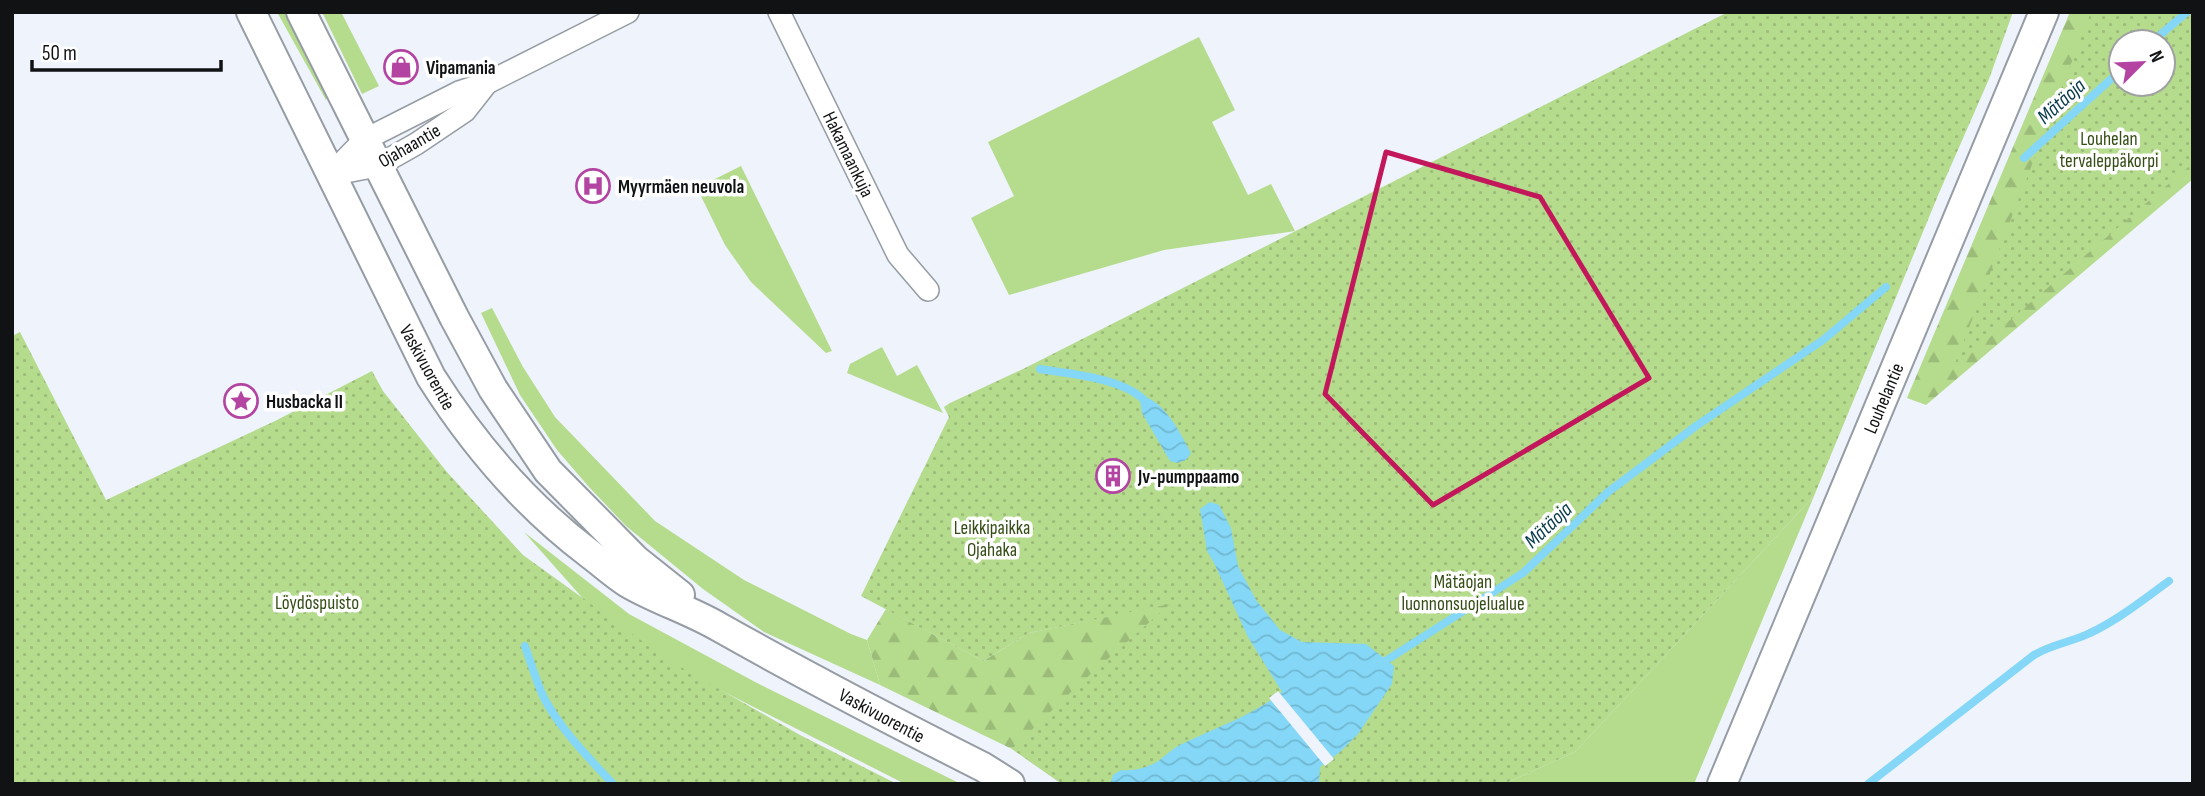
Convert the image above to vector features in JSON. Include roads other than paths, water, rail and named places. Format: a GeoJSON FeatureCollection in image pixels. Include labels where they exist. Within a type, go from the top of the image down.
{"type":"FeatureCollection","features":[{"type":"Feature","properties":{"kind":"main road","name":"Vaskivuorentie"},"geometry":{"type":"LineString","coordinates":[[250,12],[431,377],[453,413],[486,456],[522,495],[556,529],[628,582],[718,626],[1010,784]]}},
{"type":"Feature","properties":{"kind":"main road","name":"Vaskivuorentie"},"geometry":{"type":"LineString","coordinates":[[300,12],[493,389],[548,471],[636,560],[718,626]]}},
{"type":"Feature","properties":{"kind":"main road","name":"Louhelantie"},"geometry":{"type":"LineString","coordinates":[[1722,784],[2044,12]]}},
{"type":"Feature","properties":{"kind":"street","name":"Hakamaankuja"},"geometry":{"type":"LineString","coordinates":[[779,12],[898,255],[928,290]]}},
{"type":"Feature","properties":{"kind":"street","name":"Ojahaantie"},"geometry":{"type":"LineString","coordinates":[[330,175],[364,140],[459,92],[487,83],[614,15]]}},
{"type":"Feature","properties":{"kind":"street","name":"Ojahaantie"},"geometry":{"type":"LineString","coordinates":[[330,175],[377,166],[416,144],[465,111],[487,83]]}},
{"type":"Feature","properties":{"kind":"water"},"geometry":{"type":"Polygon","coordinates":[[[1139,394],[1156,403],[1170,418],[1191,453],[1186,460],[1177,463],[1170,461],[1142,413],[1139,394]]]}},
{"type":"Feature","properties":{"kind":"water"},"geometry":{"type":"Polygon","coordinates":[[[1210,502],[1219,505],[1231,528],[1238,566],[1256,600],[1280,630],[1302,642],[1366,644],[1394,666],[1392,684],[1358,734],[1320,767],[1319,784],[1110,784],[1113,775],[1121,770],[1153,764],[1180,745],[1246,715],[1282,692],[1248,637],[1207,551],[1200,509],[1210,502]]]}},
{"type":"Feature","properties":{"kind":"waterway","name":"Mätäoja"},"geometry":{"type":"LineString","coordinates":[[2168,28],[2187,12]]}},
{"type":"Feature","properties":{"kind":"waterway","name":"Mätäoja"},"geometry":{"type":"LineString","coordinates":[[2024,158],[2107,83]]}},
{"type":"Feature","properties":{"kind":"waterway","name":"Mätäoja"},"geometry":{"type":"LineString","coordinates":[[1379,665],[1523,573],[1608,492],[1696,426],[1823,340],[1886,287]]}},
{"type":"Feature","properties":{"kind":"waterway"},"geometry":{"type":"LineString","coordinates":[[1040,369],[1110,382],[1124,387],[1145,401]]}},
{"type":"Feature","properties":{"kind":"waterway"},"geometry":{"type":"LineString","coordinates":[[1868,784],[2034,655],[2100,628],[2169,581]]}},
{"type":"Feature","properties":{"kind":"waterway"},"geometry":{"type":"LineString","coordinates":[[525,646],[538,685],[558,721],[613,784]]}},
{"type":"Feature","properties":{"kind":"place","name":"Vipamania"},"geometry":{"type":"Point","coordinates":[401,67]}},
{"type":"Feature","properties":{"kind":"place","name":"Myyrmäen neuvola"},"geometry":{"type":"Point","coordinates":[593,186]}},
{"type":"Feature","properties":{"kind":"place","name":"Husbacka II"},"geometry":{"type":"Point","coordinates":[241,401]}},
{"type":"Feature","properties":{"kind":"place","name":"Jv-pumppaamo"},"geometry":{"type":"Point","coordinates":[1113,476]}},
{"type":"Feature","properties":{"kind":"park label","name":"Louhelan tervaleppäkorpi"},"geometry":{"type":"Point","coordinates":[2109,149]}},
{"type":"Feature","properties":{"kind":"park label","name":"Leikkipaikka Ojahaka"},"geometry":{"type":"Point","coordinates":[992,538]}},
{"type":"Feature","properties":{"kind":"park label","name":"Mätäojan luonnonsuojelualue"},"geometry":{"type":"Point","coordinates":[1463,592]}},
{"type":"Feature","properties":{"kind":"park label","name":"Löydöspuisto"},"geometry":{"type":"Point","coordinates":[317,602]}}]}
